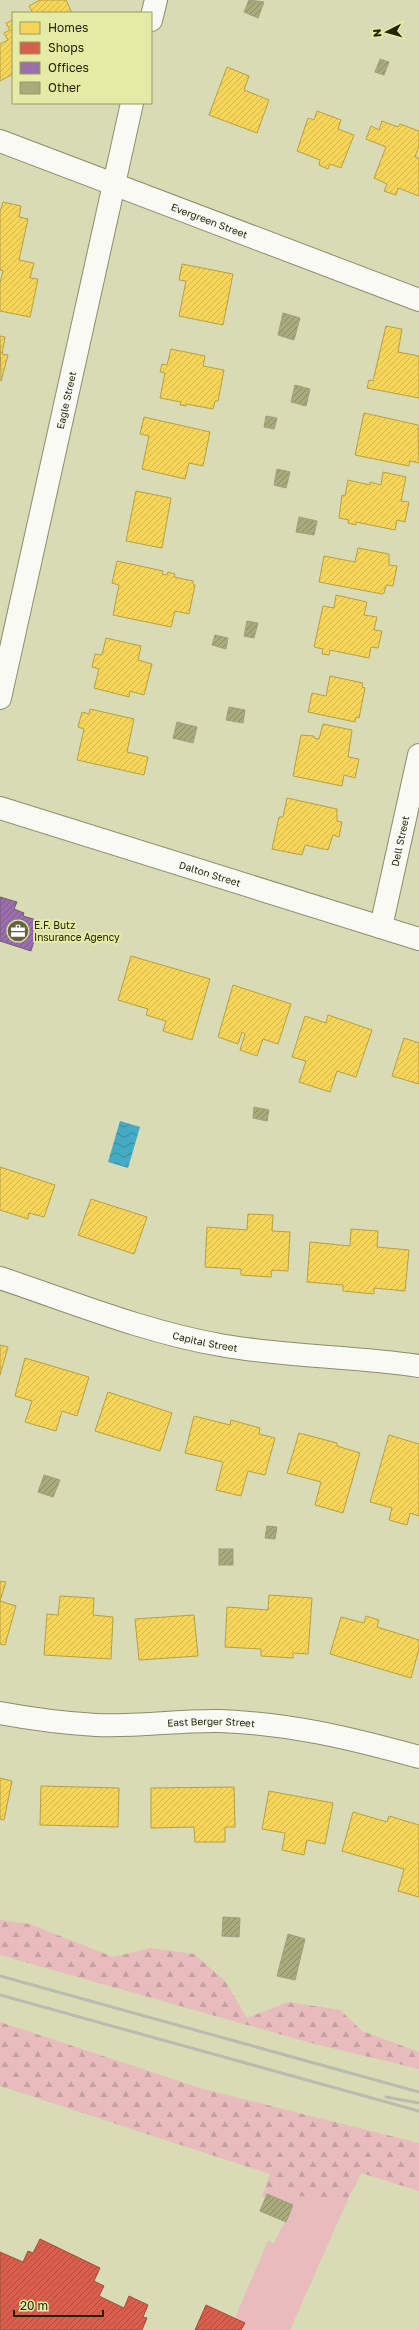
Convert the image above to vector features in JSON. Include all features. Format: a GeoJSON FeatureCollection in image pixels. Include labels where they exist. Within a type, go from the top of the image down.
{"type":"FeatureCollection","features":[{"type":"Feature","properties":{"kind":"street"},"geometry":{"type":"LineString","coordinates":[[152,16],[156,0]]}},
{"type":"Feature","properties":{"kind":"street","name":"Eagle Street"},"geometry":{"type":"LineString","coordinates":[[0,698],[132,104]]}},
{"type":"Feature","properties":{"kind":"street","name":"Evergreen Street"},"geometry":{"type":"LineString","coordinates":[[0,141],[419,300]]}},
{"type":"Feature","properties":{"kind":"street","name":"Dell Street"},"geometry":{"type":"LineString","coordinates":[[381,927],[419,755]]}},
{"type":"Feature","properties":{"kind":"street","name":"Dalton Street"},"geometry":{"type":"LineString","coordinates":[[0,808],[419,939]]}},
{"type":"Feature","properties":{"kind":"street","name":"Capital Street"},"geometry":{"type":"LineString","coordinates":[[0,1278],[149,1328],[220,1345],[291,1355],[380,1360],[419,1366]]}},
{"type":"Feature","properties":{"kind":"street","name":"East Berger Street"},"geometry":{"type":"LineString","coordinates":[[0,1712],[32,1719],[97,1725],[218,1721],[270,1724],[322,1732],[419,1758]]}},
{"type":"Feature","properties":{"kind":"green space"},"geometry":{"type":"Polygon","coordinates":[[[0,1920],[30,1924],[113,1957],[151,1948],[194,1954],[225,1981],[247,2018],[288,2002],[340,2010],[362,2031],[419,2052],[419,2069],[311,2043],[0,1955],[0,1920]]]}},
{"type":"Feature","properties":{"kind":"green space"},"geometry":{"type":"Polygon","coordinates":[[[0,2022],[203,2089],[419,2143],[419,2191],[361,2173],[348,2199],[295,2196],[265,2189],[270,2174],[0,2086],[0,2022]]]}},
{"type":"Feature","properties":{"kind":"green space"},"geometry":{"type":"Polygon","coordinates":[[[265,2189],[295,2196],[348,2199],[290,2330],[241,2330],[244,2323],[235,2318],[268,2241],[274,2243],[293,2206],[262,2196],[265,2189]]]}},
{"type":"Feature","properties":{"kind":"water"},"geometry":{"type":"Polygon","coordinates":[[[120,1121],[140,1127],[128,1168],[108,1162],[120,1121]]]}},
{"type":"Feature","properties":{"kind":"building: Homes"},"geometry":{"type":"Polygon","coordinates":[[[40,0],[66,0],[72,12],[32,12],[29,6],[40,0]]]}},
{"type":"Feature","properties":{"kind":"building: Homes"},"geometry":{"type":"Polygon","coordinates":[[[12,20],[12,75],[0,81],[0,44],[8,40],[4,33],[10,30],[6,23],[12,20]]]}},
{"type":"Feature","properties":{"kind":"building: Homes"},"geometry":{"type":"Polygon","coordinates":[[[227,67],[249,76],[244,90],[269,100],[257,133],[209,115],[227,67]]]}},
{"type":"Feature","properties":{"kind":"building: Homes"},"geometry":{"type":"Polygon","coordinates":[[[317,111],[341,120],[338,129],[354,135],[341,168],[330,164],[328,169],[319,165],[320,160],[297,151],[308,118],[314,120],[317,111]]]}},
{"type":"Feature","properties":{"kind":"building: Homes"},"geometry":{"type":"Polygon","coordinates":[[[382,121],[398,127],[400,124],[419,131],[419,146],[415,157],[419,158],[419,196],[398,188],[396,195],[384,191],[387,184],[374,178],[386,147],[366,139],[371,126],[379,130],[382,121]]]}},
{"type":"Feature","properties":{"kind":"building: Homes"},"geometry":{"type":"Polygon","coordinates":[[[3,202],[21,206],[19,217],[28,219],[19,260],[34,263],[30,278],[38,279],[30,317],[0,311],[0,283],[3,271],[0,270],[0,212],[3,202]]]}},
{"type":"Feature","properties":{"kind":"building: Homes"},"geometry":{"type":"Polygon","coordinates":[[[182,264],[233,274],[223,325],[179,316],[186,281],[179,280],[182,264]]]}},
{"type":"Feature","properties":{"kind":"building: Homes"},"geometry":{"type":"Polygon","coordinates":[[[386,326],[402,329],[398,352],[419,356],[419,398],[367,388],[369,380],[373,381],[386,326]]]}},
{"type":"Feature","properties":{"kind":"building: Homes"},"geometry":{"type":"Polygon","coordinates":[[[0,336],[5,337],[2,354],[8,355],[1,381],[0,336]]]}},
{"type":"Feature","properties":{"kind":"building: Homes"},"geometry":{"type":"Polygon","coordinates":[[[171,349],[205,356],[203,366],[224,370],[218,401],[215,401],[213,409],[186,404],[186,406],[180,405],[181,402],[160,398],[165,373],[160,372],[162,364],[167,365],[171,349]]]}},
{"type":"Feature","properties":{"kind":"building: Homes"},"geometry":{"type":"Polygon","coordinates":[[[364,413],[418,425],[419,463],[410,461],[409,466],[355,455],[364,413]]]}},
{"type":"Feature","properties":{"kind":"building: Homes"},"geometry":{"type":"Polygon","coordinates":[[[144,417],[210,432],[203,466],[189,463],[185,479],[142,469],[149,436],[140,434],[144,417]]]}},
{"type":"Feature","properties":{"kind":"building: Homes"},"geometry":{"type":"Polygon","coordinates":[[[383,472],[406,477],[401,501],[409,502],[405,522],[397,520],[395,530],[356,522],[356,525],[348,523],[349,520],[339,518],[342,495],[345,496],[348,480],[370,485],[370,482],[381,485],[383,472]]]}},
{"type":"Feature","properties":{"kind":"building: Homes"},"geometry":{"type":"Polygon","coordinates":[[[136,491],[171,498],[162,548],[126,541],[136,491]]]}},
{"type":"Feature","properties":{"kind":"building: Homes"},"geometry":{"type":"Polygon","coordinates":[[[358,548],[389,554],[389,565],[397,566],[393,586],[386,585],[384,593],[382,594],[319,582],[324,556],[355,562],[358,548]]]}},
{"type":"Feature","properties":{"kind":"building: Homes"},"geometry":{"type":"Polygon","coordinates":[[[117,561],[163,571],[162,574],[167,575],[168,572],[175,574],[174,577],[193,581],[193,584],[195,585],[189,614],[175,611],[171,627],[113,615],[119,585],[112,583],[117,561]]]}},
{"type":"Feature","properties":{"kind":"building: Homes"},"geometry":{"type":"Polygon","coordinates":[[[336,595],[367,602],[364,615],[377,617],[374,630],[382,631],[378,648],[371,647],[369,658],[330,650],[329,655],[322,654],[323,649],[314,647],[323,606],[334,608],[336,595]]]}},
{"type":"Feature","properties":{"kind":"building: Homes"},"geometry":{"type":"Polygon","coordinates":[[[106,638],[141,646],[138,660],[152,664],[144,695],[130,691],[129,697],[94,688],[99,669],[92,667],[95,654],[102,655],[106,638]]]}},
{"type":"Feature","properties":{"kind":"building: Homes"},"geometry":{"type":"Polygon","coordinates":[[[330,676],[363,683],[362,687],[365,688],[359,718],[356,717],[355,722],[308,712],[312,693],[326,696],[330,676]]]}},
{"type":"Feature","properties":{"kind":"building: Homes"},"geometry":{"type":"Polygon","coordinates":[[[90,709],[134,719],[127,752],[148,757],[144,775],[77,760],[84,729],[78,727],[82,712],[89,714],[90,709]]]}},
{"type":"Feature","properties":{"kind":"building: Homes"},"geometry":{"type":"Polygon","coordinates":[[[323,724],[352,730],[348,757],[359,759],[355,778],[344,775],[342,786],[293,776],[301,735],[314,736],[314,738],[319,739],[323,724]]]}},
{"type":"Feature","properties":{"kind":"building: Homes"},"geometry":{"type":"Polygon","coordinates":[[[287,798],[337,809],[337,821],[342,822],[339,837],[333,835],[328,850],[305,845],[302,855],[272,849],[279,817],[283,817],[287,798]]]}},
{"type":"Feature","properties":{"kind":"building: Homes"},"geometry":{"type":"Polygon","coordinates":[[[131,956],[210,979],[192,1040],[163,1031],[166,1021],[146,1015],[148,1009],[118,1000],[131,956]]]}},
{"type":"Feature","properties":{"kind":"building: Homes"},"geometry":{"type":"Polygon","coordinates":[[[233,985],[291,1004],[278,1044],[263,1039],[257,1056],[240,1050],[245,1034],[242,1032],[238,1044],[218,1037],[233,985]]]}},
{"type":"Feature","properties":{"kind":"building: Homes"},"geometry":{"type":"Polygon","coordinates":[[[328,1015],[372,1030],[356,1077],[337,1071],[330,1092],[299,1082],[306,1061],[292,1057],[305,1016],[326,1023],[328,1015]]]}},
{"type":"Feature","properties":{"kind":"building: Homes"},"geometry":{"type":"Polygon","coordinates":[[[404,1038],[419,1043],[419,1084],[392,1076],[404,1038]]]}},
{"type":"Feature","properties":{"kind":"building: Homes"},"geometry":{"type":"Polygon","coordinates":[[[0,1167],[55,1185],[44,1217],[29,1213],[28,1219],[0,1210],[0,1167]]]}},
{"type":"Feature","properties":{"kind":"building: Homes"},"geometry":{"type":"Polygon","coordinates":[[[91,1199],[147,1217],[134,1254],[78,1235],[91,1199]]]}},
{"type":"Feature","properties":{"kind":"building: Homes"},"geometry":{"type":"Polygon","coordinates":[[[248,1214],[273,1215],[272,1231],[290,1232],[288,1271],[272,1270],[271,1277],[241,1275],[241,1269],[205,1267],[207,1227],[247,1230],[248,1214]]]}},
{"type":"Feature","properties":{"kind":"building: Homes"},"geometry":{"type":"Polygon","coordinates":[[[351,1229],[378,1231],[377,1247],[409,1250],[405,1291],[374,1288],[374,1294],[343,1291],[343,1285],[307,1282],[310,1242],[350,1246],[351,1229]]]}},
{"type":"Feature","properties":{"kind":"building: Homes"},"geometry":{"type":"Polygon","coordinates":[[[0,1345],[8,1347],[0,1375],[0,1345]]]}},
{"type":"Feature","properties":{"kind":"building: Homes"},"geometry":{"type":"Polygon","coordinates":[[[25,1358],[89,1377],[77,1416],[62,1411],[56,1431],[25,1422],[32,1401],[15,1396],[25,1358]]]}},
{"type":"Feature","properties":{"kind":"building: Homes"},"geometry":{"type":"Polygon","coordinates":[[[108,1392],[172,1413],[160,1451],[95,1431],[108,1392]]]}},
{"type":"Feature","properties":{"kind":"building: Homes"},"geometry":{"type":"Polygon","coordinates":[[[194,1416],[230,1425],[231,1420],[260,1428],[259,1434],[275,1438],[265,1475],[248,1471],[241,1496],[216,1490],[223,1462],[185,1453],[194,1416]]]}},
{"type":"Feature","properties":{"kind":"building: Homes"},"geometry":{"type":"Polygon","coordinates":[[[299,1433],[337,1443],[337,1446],[360,1453],[343,1513],[315,1505],[321,1482],[287,1473],[299,1433]]]}},
{"type":"Feature","properties":{"kind":"building: Homes"},"geometry":{"type":"Polygon","coordinates":[[[389,1435],[419,1444],[419,1516],[410,1513],[407,1525],[389,1520],[392,1508],[370,1502],[389,1435]]]}},
{"type":"Feature","properties":{"kind":"building: Homes"},"geometry":{"type":"Polygon","coordinates":[[[0,1581],[6,1582],[0,1601],[0,1581]]]}},
{"type":"Feature","properties":{"kind":"building: Homes"},"geometry":{"type":"Polygon","coordinates":[[[269,1595],[312,1598],[308,1654],[293,1653],[293,1658],[261,1656],[261,1649],[225,1647],[227,1607],[268,1610],[269,1595]]]}},
{"type":"Feature","properties":{"kind":"building: Homes"},"geometry":{"type":"Polygon","coordinates":[[[60,1596],[94,1598],[93,1615],[113,1617],[111,1659],[44,1655],[47,1614],[58,1615],[60,1596]]]}},
{"type":"Feature","properties":{"kind":"building: Homes"},"geometry":{"type":"Polygon","coordinates":[[[0,1601],[16,1606],[5,1645],[0,1644],[0,1601]]]}},
{"type":"Feature","properties":{"kind":"building: Homes"},"geometry":{"type":"Polygon","coordinates":[[[194,1615],[198,1656],[139,1660],[135,1619],[194,1615]]]}},
{"type":"Feature","properties":{"kind":"building: Homes"},"geometry":{"type":"Polygon","coordinates":[[[366,1616],[379,1620],[377,1627],[419,1640],[419,1649],[411,1678],[330,1654],[341,1617],[364,1623],[366,1616]]]}},
{"type":"Feature","properties":{"kind":"building: Homes"},"geometry":{"type":"Polygon","coordinates":[[[0,1778],[12,1781],[4,1820],[0,1819],[0,1778]]]}},
{"type":"Feature","properties":{"kind":"building: Homes"},"geometry":{"type":"Polygon","coordinates":[[[41,1786],[119,1788],[118,1827],[40,1825],[41,1786]]]}},
{"type":"Feature","properties":{"kind":"building: Homes"},"geometry":{"type":"Polygon","coordinates":[[[234,1787],[235,1827],[225,1827],[225,1842],[195,1842],[194,1827],[151,1828],[151,1788],[234,1787]]]}},
{"type":"Feature","properties":{"kind":"building: Homes"},"geometry":{"type":"Polygon","coordinates":[[[269,1791],[333,1803],[325,1844],[307,1840],[304,1855],[282,1850],[285,1833],[262,1829],[269,1791]]]}},
{"type":"Feature","properties":{"kind":"building: Homes"},"geometry":{"type":"Polygon","coordinates":[[[353,1812],[387,1822],[389,1816],[419,1825],[419,1897],[398,1891],[404,1869],[342,1851],[353,1812]]]}},
{"type":"Feature","properties":{"kind":"building: Shops"},"geometry":{"type":"Polygon","coordinates":[[[40,2239],[100,2268],[94,2281],[104,2286],[99,2296],[124,2308],[129,2296],[148,2305],[143,2317],[147,2318],[142,2330],[0,2330],[0,2252],[23,2262],[28,2251],[33,2253],[40,2239]]]}},
{"type":"Feature","properties":{"kind":"building: Shops"},"geometry":{"type":"Polygon","coordinates":[[[206,2305],[245,2323],[241,2330],[195,2330],[206,2305]]]}},
{"type":"Feature","properties":{"kind":"building: Offices","name":"E.F. Butz Insurance Agency"},"geometry":{"type":"Polygon","coordinates":[[[0,897],[17,902],[14,909],[24,913],[23,916],[40,921],[31,951],[0,941],[0,897]]]}},
{"type":"Feature","properties":{"kind":"building: Other"},"geometry":{"type":"Polygon","coordinates":[[[249,0],[264,2],[258,18],[244,12],[249,0]]]}},
{"type":"Feature","properties":{"kind":"building: Other"},"geometry":{"type":"Polygon","coordinates":[[[380,59],[389,62],[384,75],[375,72],[380,59]]]}},
{"type":"Feature","properties":{"kind":"building: Other"},"geometry":{"type":"Polygon","coordinates":[[[283,313],[300,318],[294,340],[278,335],[283,313]]]}},
{"type":"Feature","properties":{"kind":"building: Other"},"geometry":{"type":"Polygon","coordinates":[[[295,385],[310,389],[306,406],[291,402],[295,385]]]}},
{"type":"Feature","properties":{"kind":"building: Other"},"geometry":{"type":"Polygon","coordinates":[[[266,416],[277,418],[274,429],[264,427],[266,416]]]}},
{"type":"Feature","properties":{"kind":"building: Other"},"geometry":{"type":"Polygon","coordinates":[[[277,469],[290,472],[286,488],[274,485],[277,469]]]}},
{"type":"Feature","properties":{"kind":"building: Other"},"geometry":{"type":"Polygon","coordinates":[[[299,517],[317,521],[314,535],[296,532],[299,517]]]}},
{"type":"Feature","properties":{"kind":"building: Other"},"geometry":{"type":"Polygon","coordinates":[[[247,621],[258,623],[254,638],[244,636],[247,621]]]}},
{"type":"Feature","properties":{"kind":"building: Other"},"geometry":{"type":"Polygon","coordinates":[[[215,635],[228,638],[226,649],[212,645],[215,635]]]}},
{"type":"Feature","properties":{"kind":"building: Other"},"geometry":{"type":"Polygon","coordinates":[[[229,707],[245,710],[243,723],[226,720],[229,707]]]}},
{"type":"Feature","properties":{"kind":"building: Other"},"geometry":{"type":"Polygon","coordinates":[[[177,722],[197,727],[193,743],[173,738],[177,722]]]}},
{"type":"Feature","properties":{"kind":"building: Other"},"geometry":{"type":"Polygon","coordinates":[[[254,1107],[269,1110],[267,1121],[253,1118],[254,1107]]]}},
{"type":"Feature","properties":{"kind":"building: Other"},"geometry":{"type":"Polygon","coordinates":[[[44,1475],[60,1480],[53,1497],[38,1492],[44,1475]]]}},
{"type":"Feature","properties":{"kind":"building: Other"},"geometry":{"type":"Polygon","coordinates":[[[267,1526],[277,1527],[275,1539],[265,1538],[267,1526]]]}},
{"type":"Feature","properties":{"kind":"building: Other"},"geometry":{"type":"Polygon","coordinates":[[[219,1549],[233,1549],[233,1565],[219,1565],[219,1549]]]}},
{"type":"Feature","properties":{"kind":"building: Other"},"geometry":{"type":"Polygon","coordinates":[[[223,1917],[240,1918],[239,1937],[222,1936],[223,1917]]]}},
{"type":"Feature","properties":{"kind":"building: Other"},"geometry":{"type":"Polygon","coordinates":[[[288,1934],[305,1939],[295,1980],[277,1976],[288,1934]]]}},
{"type":"Feature","properties":{"kind":"building: Other"},"geometry":{"type":"Polygon","coordinates":[[[267,2194],[293,2205],[286,2222],[260,2211],[267,2194]]]}},
{"type":"Feature","properties":{"kind":"railway"},"geometry":{"type":"LineString","coordinates":[[0,1976],[419,2092]]}},
{"type":"Feature","properties":{"kind":"railway"},"geometry":{"type":"LineString","coordinates":[[0,1995],[419,2111]]}},
{"type":"Feature","properties":{"kind":"railway"},"geometry":{"type":"LineString","coordinates":[[386,2097],[419,2103]]}},
{"type":"Feature","properties":{"kind":"place","name":"E.F. Butz Insurance Agency"},"geometry":{"type":"Point","coordinates":[18,931]}}]}
